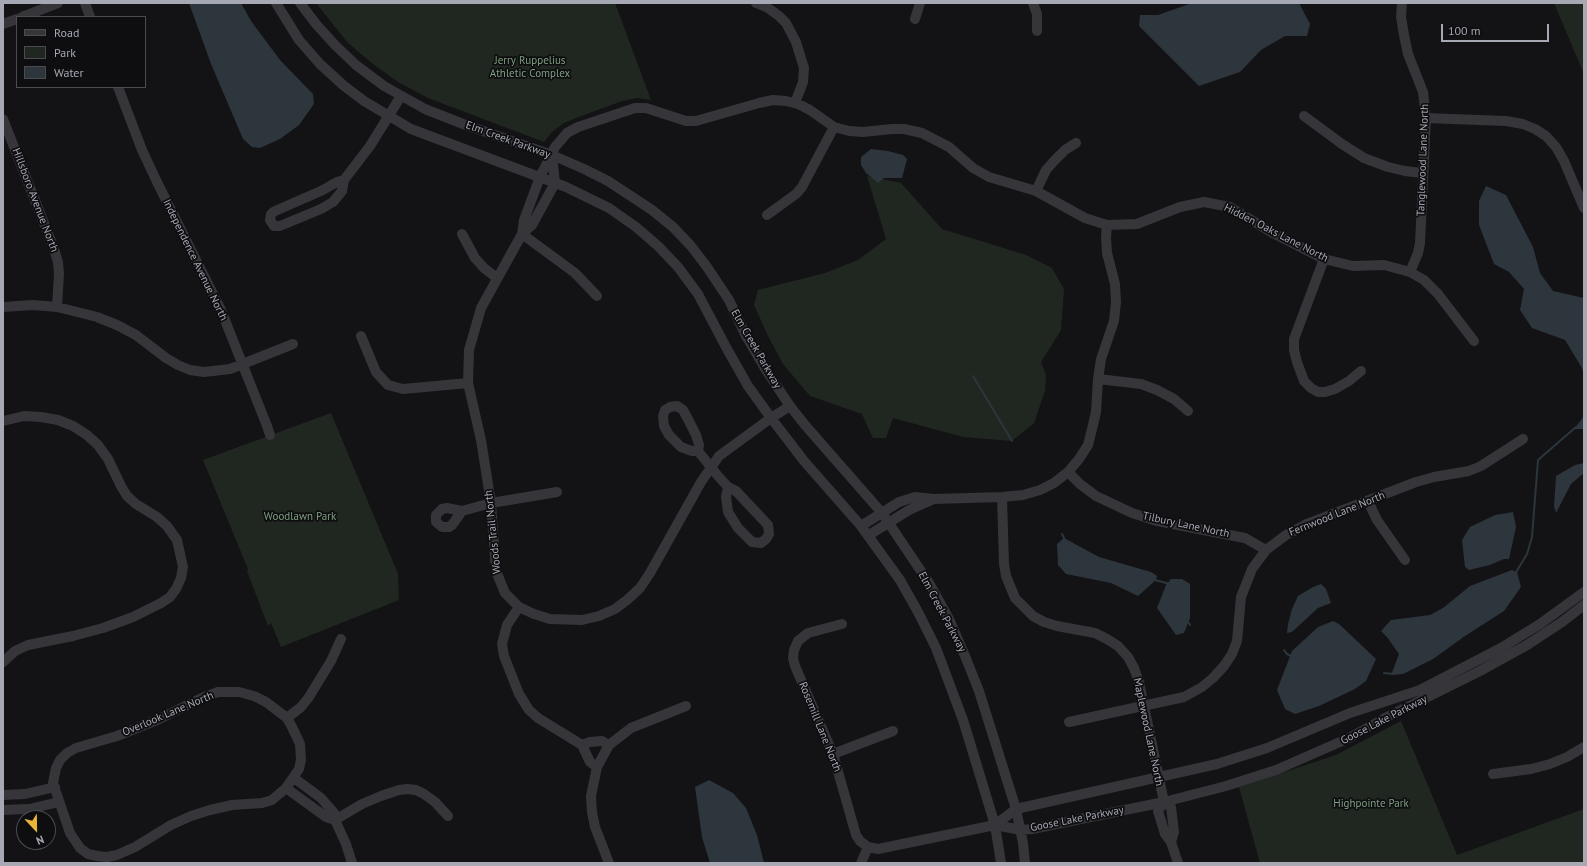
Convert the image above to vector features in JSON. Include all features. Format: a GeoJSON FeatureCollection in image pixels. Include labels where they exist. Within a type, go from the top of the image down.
{"type":"FeatureCollection","features":[{"type":"Feature","properties":{"kind":"street"},"geometry":{"type":"LineString","coordinates":[[25,16],[58,3]]}},
{"type":"Feature","properties":{"kind":"street"},"geometry":{"type":"LineString","coordinates":[[84,3],[90,16]]}},
{"type":"Feature","properties":{"kind":"street","name":"Elm Creek Parkway"},"geometry":{"type":"LineString","coordinates":[[276,3],[299,40],[320,64],[348,89],[388,117],[411,129],[445,143],[540,177],[582,194],[608,208],[636,227],[658,246],[678,267],[698,294],[741,374],[770,418],[800,456],[869,535],[900,580],[918,612],[936,648],[963,720],[995,825],[1001,863]]}},
{"type":"Feature","properties":{"kind":"street","name":"Elm Creek Parkway"},"geometry":{"type":"LineString","coordinates":[[300,3],[321,30],[356,65],[384,86],[426,109],[552,155],[584,169],[631,195],[657,214],[684,240],[707,267],[729,300],[758,356],[790,406],[889,522],[929,583],[949,619],[979,691],[1016,809],[1021,830],[1025,863]]}},
{"type":"Feature","properties":{"kind":"street"},"geometry":{"type":"LineString","coordinates":[[756,3],[768,8],[779,16],[786,23],[796,42],[804,68],[803,82],[795,103]]}},
{"type":"Feature","properties":{"kind":"street"},"geometry":{"type":"LineString","coordinates":[[915,19],[920,3]]}},
{"type":"Feature","properties":{"kind":"street"},"geometry":{"type":"LineString","coordinates":[[1034,3],[1037,14],[1037,31]]}},
{"type":"Feature","properties":{"kind":"street","name":"Tanglewood Lane North"},"geometry":{"type":"LineString","coordinates":[[1402,3],[1401,16],[1404,35],[1408,54],[1424,92],[1426,118],[1422,173],[1420,243],[1418,253],[1410,272]]}},
{"type":"Feature","properties":{"kind":"street"},"geometry":{"type":"LineString","coordinates":[[3,24],[16,19]]}},
{"type":"Feature","properties":{"kind":"street","name":"Independence Avenue North"},"geometry":{"type":"LineString","coordinates":[[118,88],[145,156],[221,310],[270,435]]}},
{"type":"Feature","properties":{"kind":"street"},"geometry":{"type":"LineString","coordinates":[[344,180],[275,210],[271,214],[270,220],[274,226],[280,226],[321,209],[333,202],[342,191],[344,180],[370,146],[401,96]]}},
{"type":"Feature","properties":{"kind":"street","name":"Hidden Oaks Lane North"},"geometry":{"type":"LineString","coordinates":[[552,155],[556,147],[567,133],[578,127],[635,108],[646,108],[686,121],[696,121],[772,100],[786,101],[795,103],[810,110],[834,126],[857,132],[892,129],[914,131],[936,139],[949,147],[973,168],[989,177],[1036,191],[1085,218],[1107,225],[1137,224],[1192,204],[1204,202],[1230,207],[1271,232],[1324,259],[1353,266],[1384,265],[1410,272],[1424,280],[1438,294],[1474,341]]}},
{"type":"Feature","properties":{"kind":"street"},"geometry":{"type":"LineString","coordinates":[[1304,116],[1364,158],[1388,167],[1422,173]]}},
{"type":"Feature","properties":{"kind":"street"},"geometry":{"type":"LineString","coordinates":[[1426,118],[1506,121],[1522,124],[1535,129],[1546,136],[1556,147],[1564,161],[1584,208]]}},
{"type":"Feature","properties":{"kind":"street","name":"Hillsboro Avenue North"},"geometry":{"type":"LineString","coordinates":[[3,119],[58,262],[58,307]]}},
{"type":"Feature","properties":{"kind":"street"},"geometry":{"type":"LineString","coordinates":[[767,215],[796,194],[802,187],[834,126]]}},
{"type":"Feature","properties":{"kind":"street"},"geometry":{"type":"LineString","coordinates":[[1036,191],[1046,170],[1065,150],[1076,143]]}},
{"type":"Feature","properties":{"kind":"street"},"geometry":{"type":"LineString","coordinates":[[552,155],[555,183]]}},
{"type":"Feature","properties":{"kind":"street","name":"Woods Trail North"},"geometry":{"type":"LineString","coordinates":[[522,234],[524,220],[540,177],[552,155]]}},
{"type":"Feature","properties":{"kind":"street","name":"Woods Trail North"},"geometry":{"type":"LineString","coordinates":[[555,183],[532,225],[522,234],[481,308],[468,350],[468,383],[481,440],[491,503],[496,571],[505,593],[519,606],[534,614],[550,619],[582,620],[598,616],[615,609],[628,600],[640,588],[650,574],[711,467],[719,456],[770,418],[790,406]]}},
{"type":"Feature","properties":{"kind":"street"},"geometry":{"type":"LineString","coordinates":[[861,526],[899,502],[915,497],[934,499],[1002,498],[1023,495],[1040,490],[1054,483],[1068,472],[1079,459],[1088,445],[1096,412],[1101,359],[1114,321],[1116,302],[1115,284],[1107,253],[1107,225]]}},
{"type":"Feature","properties":{"kind":"street"},"geometry":{"type":"LineString","coordinates":[[462,234],[475,258],[484,268],[497,278]]}},
{"type":"Feature","properties":{"kind":"street"},"geometry":{"type":"LineString","coordinates":[[522,234],[575,273],[598,296]]}},
{"type":"Feature","properties":{"kind":"street"},"geometry":{"type":"LineString","coordinates":[[1324,259],[1294,339],[1294,350],[1297,362],[1304,380],[1311,388],[1318,392],[1325,392],[1335,389],[1349,381],[1361,371]]}},
{"type":"Feature","properties":{"kind":"street"},"geometry":{"type":"LineString","coordinates":[[3,307],[33,305],[58,307],[97,317],[136,335],[172,362],[190,370],[204,372],[218,371],[243,364],[293,344]]}},
{"type":"Feature","properties":{"kind":"street"},"geometry":{"type":"LineString","coordinates":[[361,336],[376,372],[388,385],[403,389],[468,383]]}},
{"type":"Feature","properties":{"kind":"street"},"geometry":{"type":"LineString","coordinates":[[1098,379],[1141,384],[1158,390],[1174,399],[1188,411]]}},
{"type":"Feature","properties":{"kind":"street"},"geometry":{"type":"LineString","coordinates":[[698,451],[692,451],[680,447],[669,435],[664,426],[663,416],[665,410],[670,407],[677,406],[683,410],[696,435],[699,445],[698,451],[728,487],[736,491],[768,525],[769,534],[761,543],[752,542],[738,528],[728,512],[726,497],[728,487]]}},
{"type":"Feature","properties":{"kind":"street"},"geometry":{"type":"LineString","coordinates":[[3,420],[24,416],[41,416],[58,420],[73,426],[87,435],[98,445],[128,496],[141,507],[158,517],[167,526],[177,540],[183,567],[181,578],[176,589],[170,597],[161,603],[103,628],[28,645],[15,651],[3,662]]}},
{"type":"Feature","properties":{"kind":"street","name":"Fernwood Lane North"},"geometry":{"type":"LineString","coordinates":[[1069,722],[1184,697],[1202,687],[1213,678],[1232,654],[1237,641],[1241,597],[1245,583],[1252,569],[1273,543],[1297,528],[1425,479],[1470,471],[1482,466],[1523,439]]}},
{"type":"Feature","properties":{"kind":"street","name":"Tilbury Lane North"},"geometry":{"type":"LineString","coordinates":[[1068,472],[1080,484],[1096,496],[1132,513],[1157,521],[1245,538],[1266,550]]}},
{"type":"Feature","properties":{"kind":"street"},"geometry":{"type":"LineString","coordinates":[[462,511],[491,503],[556,492]]}},
{"type":"Feature","properties":{"kind":"street","name":"Maplewood Lane North"},"geometry":{"type":"LineString","coordinates":[[1002,498],[1006,576],[1015,598],[1033,616],[1044,622],[1095,633],[1118,646],[1128,657],[1134,668],[1139,682],[1164,802],[1170,807],[1174,832],[1171,842],[1178,863]]}},
{"type":"Feature","properties":{"kind":"street"},"geometry":{"type":"LineString","coordinates":[[869,535],[909,510],[934,499]]}},
{"type":"Feature","properties":{"kind":"street"},"geometry":{"type":"LineString","coordinates":[[1368,501],[1378,520],[1405,560]]}},
{"type":"Feature","properties":{"kind":"street","name":"Goose Lake Parkway"},"geometry":{"type":"LineString","coordinates":[[995,825],[1016,809],[1217,764],[1267,748],[1350,713],[1420,690],[1501,648],[1540,624],[1584,592]]}},
{"type":"Feature","properties":{"kind":"street"},"geometry":{"type":"LineString","coordinates":[[519,606],[507,625],[502,644],[504,656],[519,694],[526,706],[538,718],[582,745],[590,762],[597,767]]}},
{"type":"Feature","properties":{"kind":"street","name":"Goose Lake Parkway"},"geometry":{"type":"LineString","coordinates":[[995,825],[1021,830],[1032,829],[1164,802],[1226,786],[1276,770],[1348,738],[1385,718],[1444,690],[1504,658],[1562,622],[1584,606]]}},
{"type":"Feature","properties":{"kind":"street","name":"Rosemill Lane North"},"geometry":{"type":"LineString","coordinates":[[842,624],[808,633],[798,641],[794,650],[793,658],[795,666],[833,754],[848,804],[853,828],[860,841],[868,847]]}},
{"type":"Feature","properties":{"kind":"street"},"geometry":{"type":"LineString","coordinates":[[287,718],[302,707],[310,697],[341,639]]}},
{"type":"Feature","properties":{"kind":"street","name":"Overlook Lane North"},"geometry":{"type":"LineString","coordinates":[[54,788],[56,768],[60,760],[67,753],[76,748],[116,736],[157,720],[211,694],[228,692],[239,692],[254,696],[266,702],[287,718],[297,737],[301,751],[299,769],[294,778]]}},
{"type":"Feature","properties":{"kind":"street"},"geometry":{"type":"LineString","coordinates":[[609,863],[592,812],[591,796],[597,767],[609,744],[631,728],[686,706]]}},
{"type":"Feature","properties":{"kind":"street"},"geometry":{"type":"LineString","coordinates":[[833,754],[893,732]]}},
{"type":"Feature","properties":{"kind":"street"},"geometry":{"type":"LineString","coordinates":[[582,745],[590,742],[602,741],[609,744]]}},
{"type":"Feature","properties":{"kind":"street"},"geometry":{"type":"LineString","coordinates":[[1494,774],[1531,769],[1550,764],[1567,757],[1584,747]]}},
{"type":"Feature","properties":{"kind":"street"},"geometry":{"type":"LineString","coordinates":[[3,795],[25,794],[54,788],[70,833],[80,848],[88,854],[107,857],[117,855],[136,847],[171,825],[191,816],[232,805],[262,803],[272,800],[286,788],[294,778],[321,798],[334,813],[335,820],[346,844],[352,863]]}},
{"type":"Feature","properties":{"kind":"street"},"geometry":{"type":"LineString","coordinates":[[286,788],[326,817],[335,820],[362,804],[381,796],[407,789],[416,790],[424,794],[435,802],[448,816]]}},
{"type":"Feature","properties":{"kind":"street"},"geometry":{"type":"LineString","coordinates":[[3,810],[29,809],[59,802]]}},
{"type":"Feature","properties":{"kind":"street"},"geometry":{"type":"LineString","coordinates":[[861,863],[868,847],[878,849],[889,848],[995,825]]}},
{"type":"Feature","properties":{"kind":"green space","name":"Jerry Ruppelius Athletic Complex"},"geometry":{"type":"Polygon","coordinates":[[[316,3],[615,3],[651,100],[637,98],[622,101],[576,118],[564,123],[552,132],[544,142],[428,98],[398,82],[348,43],[316,3]]]}},
{"type":"Feature","properties":{"kind":"green space"},"geometry":{"type":"Polygon","coordinates":[[[1554,3],[1584,3],[1584,74],[1554,3]]]}},
{"type":"Feature","properties":{"kind":"green space"},"geometry":{"type":"Polygon","coordinates":[[[867,176],[901,183],[942,229],[1026,255],[1052,268],[1064,289],[1061,330],[1041,362],[1046,375],[1045,391],[1034,423],[1012,441],[963,437],[893,418],[886,438],[873,438],[862,414],[810,396],[783,364],[754,305],[758,290],[825,273],[858,260],[886,239],[867,176]]]}},
{"type":"Feature","properties":{"kind":"green space","name":"Woodlawn Park"},"geometry":{"type":"Polygon","coordinates":[[[331,413],[398,574],[399,600],[281,647],[271,623],[268,626],[247,571],[248,569],[203,460],[331,413]]]}},
{"type":"Feature","properties":{"kind":"green space","name":"Highpointe Park"},"geometry":{"type":"Polygon","coordinates":[[[1401,721],[1457,855],[1584,809],[1584,863],[1260,863],[1239,787],[1336,755],[1401,721]]]}},
{"type":"Feature","properties":{"kind":"water"},"geometry":{"type":"Polygon","coordinates":[[[189,3],[241,3],[251,21],[280,60],[313,94],[314,104],[299,125],[280,139],[260,148],[252,147],[243,139],[211,64],[189,3]]]}},
{"type":"Feature","properties":{"kind":"water"},"geometry":{"type":"Polygon","coordinates":[[[1192,3],[1299,3],[1310,24],[1307,36],[1285,36],[1261,50],[1240,72],[1199,86],[1139,26],[1140,15],[1158,15],[1192,3]]]}},
{"type":"Feature","properties":{"kind":"water"},"geometry":{"type":"Polygon","coordinates":[[[871,149],[903,155],[907,159],[902,178],[884,178],[878,183],[866,173],[861,165],[861,157],[871,149]]]}},
{"type":"Feature","properties":{"kind":"water"},"geometry":{"type":"Polygon","coordinates":[[[1486,186],[1506,195],[1533,247],[1540,273],[1553,291],[1584,298],[1584,376],[1582,368],[1565,340],[1532,328],[1520,310],[1524,289],[1509,272],[1494,264],[1479,225],[1479,201],[1486,186]]]}},
{"type":"Feature","properties":{"kind":"water"},"geometry":{"type":"Polygon","coordinates":[[[1584,416],[1584,429],[1574,429],[1584,416]]]}},
{"type":"Feature","properties":{"kind":"water"},"geometry":{"type":"Polygon","coordinates":[[[1584,463],[1584,473],[1571,484],[1556,513],[1554,506],[1556,476],[1575,465],[1584,463]]]}},
{"type":"Feature","properties":{"kind":"water"},"geometry":{"type":"Polygon","coordinates":[[[1513,512],[1516,527],[1509,559],[1504,559],[1490,565],[1469,570],[1465,567],[1462,540],[1470,527],[1495,515],[1513,512]]]}},
{"type":"Feature","properties":{"kind":"water"},"geometry":{"type":"Polygon","coordinates":[[[1064,538],[1099,557],[1151,572],[1157,576],[1156,580],[1138,596],[1111,583],[1066,574],[1058,565],[1057,544],[1064,538]]]}},
{"type":"Feature","properties":{"kind":"water"},"geometry":{"type":"Polygon","coordinates":[[[1512,570],[1517,572],[1521,587],[1504,611],[1433,659],[1403,674],[1391,675],[1399,654],[1381,631],[1391,620],[1430,615],[1443,608],[1470,586],[1512,570]]]}},
{"type":"Feature","properties":{"kind":"water"},"geometry":{"type":"Polygon","coordinates":[[[1171,579],[1182,579],[1190,584],[1190,618],[1184,633],[1176,635],[1157,608],[1166,585],[1171,579]]]}},
{"type":"Feature","properties":{"kind":"water"},"geometry":{"type":"Polygon","coordinates":[[[1321,584],[1326,589],[1331,603],[1318,608],[1292,632],[1287,633],[1292,609],[1298,596],[1321,584]]]}},
{"type":"Feature","properties":{"kind":"water"},"geometry":{"type":"Polygon","coordinates":[[[1333,621],[1339,624],[1376,659],[1366,681],[1355,689],[1319,706],[1295,714],[1285,709],[1277,690],[1292,651],[1318,627],[1333,621]]]}},
{"type":"Feature","properties":{"kind":"water"},"geometry":{"type":"Polygon","coordinates":[[[709,780],[733,793],[746,808],[757,835],[764,863],[710,863],[702,837],[695,787],[709,780]]]}},
{"type":"Feature","properties":{"kind":"waterway"},"geometry":{"type":"LineString","coordinates":[[973,376],[1012,441]]}},
{"type":"Feature","properties":{"kind":"waterway"},"geometry":{"type":"LineString","coordinates":[[1515,574],[1527,554],[1532,537],[1538,460],[1576,427]]}},
{"type":"Feature","properties":{"kind":"waterway"},"geometry":{"type":"LineString","coordinates":[[1062,534],[1065,540]]}},
{"type":"Feature","properties":{"kind":"waterway"},"geometry":{"type":"LineString","coordinates":[[1155,580],[1170,584]]}},
{"type":"Feature","properties":{"kind":"waterway"},"geometry":{"type":"LineString","coordinates":[[1187,620],[1190,625]]}},
{"type":"Feature","properties":{"kind":"waterway"},"geometry":{"type":"LineString","coordinates":[[1284,650],[1287,654],[1293,657]]}},
{"type":"Feature","properties":{"kind":"waterway"},"geometry":{"type":"LineString","coordinates":[[1384,673],[1394,674]]}}]}
